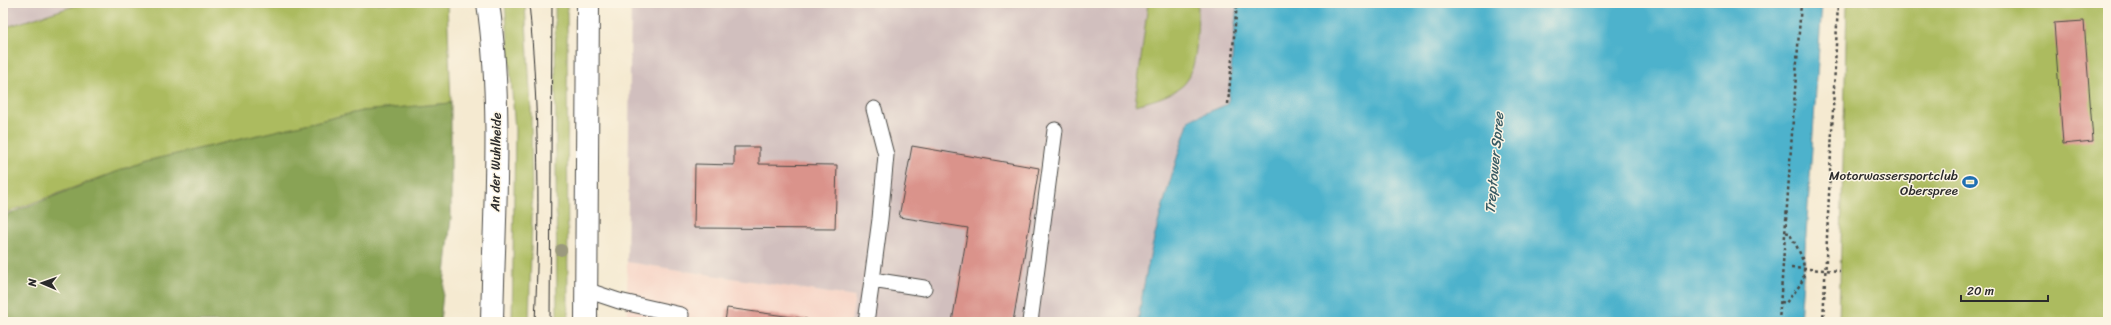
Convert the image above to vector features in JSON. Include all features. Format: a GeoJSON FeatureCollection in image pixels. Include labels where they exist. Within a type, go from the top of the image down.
{"type":"FeatureCollection","features":[{"type":"Feature","properties":{"kind":"main road","name":"An der Wuhlheide"},"geometry":{"type":"LineString","coordinates":[[488,3],[493,35],[497,128],[492,322]]}},
{"type":"Feature","properties":{"kind":"main road"},"geometry":{"type":"LineString","coordinates":[[586,322],[588,3]]}},
{"type":"Feature","properties":{"kind":"lane"},"geometry":{"type":"LineString","coordinates":[[866,322],[880,219],[886,155],[874,109]]}},
{"type":"Feature","properties":{"kind":"lane"},"geometry":{"type":"LineString","coordinates":[[1030,322],[1055,130]]}},
{"type":"Feature","properties":{"kind":"lane"},"geometry":{"type":"LineString","coordinates":[[872,280],[924,288]]}},
{"type":"Feature","properties":{"kind":"lane"},"geometry":{"type":"LineString","coordinates":[[586,290],[630,304],[681,315],[680,322]]}},
{"type":"Feature","properties":{"kind":"path"},"geometry":{"type":"LineString","coordinates":[[1228,104],[1238,3]]}},
{"type":"Feature","properties":{"kind":"path"},"geometry":{"type":"LineString","coordinates":[[1779,322],[1784,232],[1801,3]]}},
{"type":"Feature","properties":{"kind":"path"},"geometry":{"type":"LineString","coordinates":[[1823,322],[1838,3]]}},
{"type":"Feature","properties":{"kind":"path"},"geometry":{"type":"LineString","coordinates":[[1781,302],[1786,303],[1802,282],[1803,268],[1803,258],[1789,233],[1784,232]]}},
{"type":"Feature","properties":{"kind":"path"},"geometry":{"type":"LineString","coordinates":[[1791,268],[1840,271]]}},
{"type":"Feature","properties":{"kind":"shaded area"},"geometry":{"type":"Polygon","coordinates":[[[3,3],[90,3],[3,29],[3,3]]]}},
{"type":"Feature","properties":{"kind":"shaded area"},"geometry":{"type":"Polygon","coordinates":[[[631,3],[1237,3],[1228,104],[1189,120],[1163,203],[1141,296],[1138,322],[851,322],[855,297],[627,262],[631,3]]]}},
{"type":"Feature","properties":{"kind":"shaded area"},"geometry":{"type":"Polygon","coordinates":[[[627,262],[855,297],[851,322],[628,322],[627,262]]]}},
{"type":"Feature","properties":{"kind":"green space"},"geometry":{"type":"Polygon","coordinates":[[[84,3],[447,3],[451,103],[362,111],[142,162],[3,214],[3,28],[84,3]]]}},
{"type":"Feature","properties":{"kind":"green space"},"geometry":{"type":"Polygon","coordinates":[[[505,3],[525,3],[531,109],[532,218],[529,322],[512,322],[515,130],[505,3]]]}},
{"type":"Feature","properties":{"kind":"green space"},"geometry":{"type":"Polygon","coordinates":[[[555,3],[567,3],[568,322],[557,322],[555,3]]]}},
{"type":"Feature","properties":{"kind":"green space"},"geometry":{"type":"Polygon","coordinates":[[[1148,3],[1197,3],[1196,50],[1191,72],[1187,81],[1181,87],[1165,96],[1135,105],[1148,3]]]}},
{"type":"Feature","properties":{"kind":"green space","name":"Motorwassersportclub Oberspree"},"geometry":{"type":"Polygon","coordinates":[[[1847,3],[2108,3],[2108,322],[1839,322],[1847,3]]]}},
{"type":"Feature","properties":{"kind":"green space"},"geometry":{"type":"Polygon","coordinates":[[[451,103],[451,218],[440,322],[3,322],[3,216],[142,162],[362,111],[451,103]]]}},
{"type":"Feature","properties":{"kind":"water","name":"Treptower Spree"},"geometry":{"type":"Polygon","coordinates":[[[1237,3],[1822,3],[1800,322],[1138,322],[1153,245],[1166,195],[1189,120],[1228,104],[1237,3]]]}},
{"type":"Feature","properties":{"kind":"building"},"geometry":{"type":"Polygon","coordinates":[[[2084,21],[2093,141],[2063,144],[2054,23],[2084,21]]]}},
{"type":"Feature","properties":{"kind":"building"},"geometry":{"type":"Polygon","coordinates":[[[912,146],[1039,168],[1013,322],[952,322],[968,228],[899,217],[912,146]]]}},
{"type":"Feature","properties":{"kind":"building"},"geometry":{"type":"Polygon","coordinates":[[[734,147],[759,147],[759,164],[837,165],[835,229],[694,228],[695,164],[734,165],[734,147]]]}},
{"type":"Feature","properties":{"kind":"building"},"geometry":{"type":"Polygon","coordinates":[[[727,308],[807,319],[806,322],[725,322],[727,308]]]}},
{"type":"Feature","properties":{"kind":"tram line"},"geometry":{"type":"LineString","coordinates":[[529,3],[535,82],[538,162],[538,242],[535,322]]}},
{"type":"Feature","properties":{"kind":"tram line"},"geometry":{"type":"LineString","coordinates":[[550,322],[552,3]]}},
{"type":"Feature","properties":{"kind":"place","name":"Motorwassersportclub Oberspree"},"geometry":{"type":"Point","coordinates":[1970,182]}}]}
